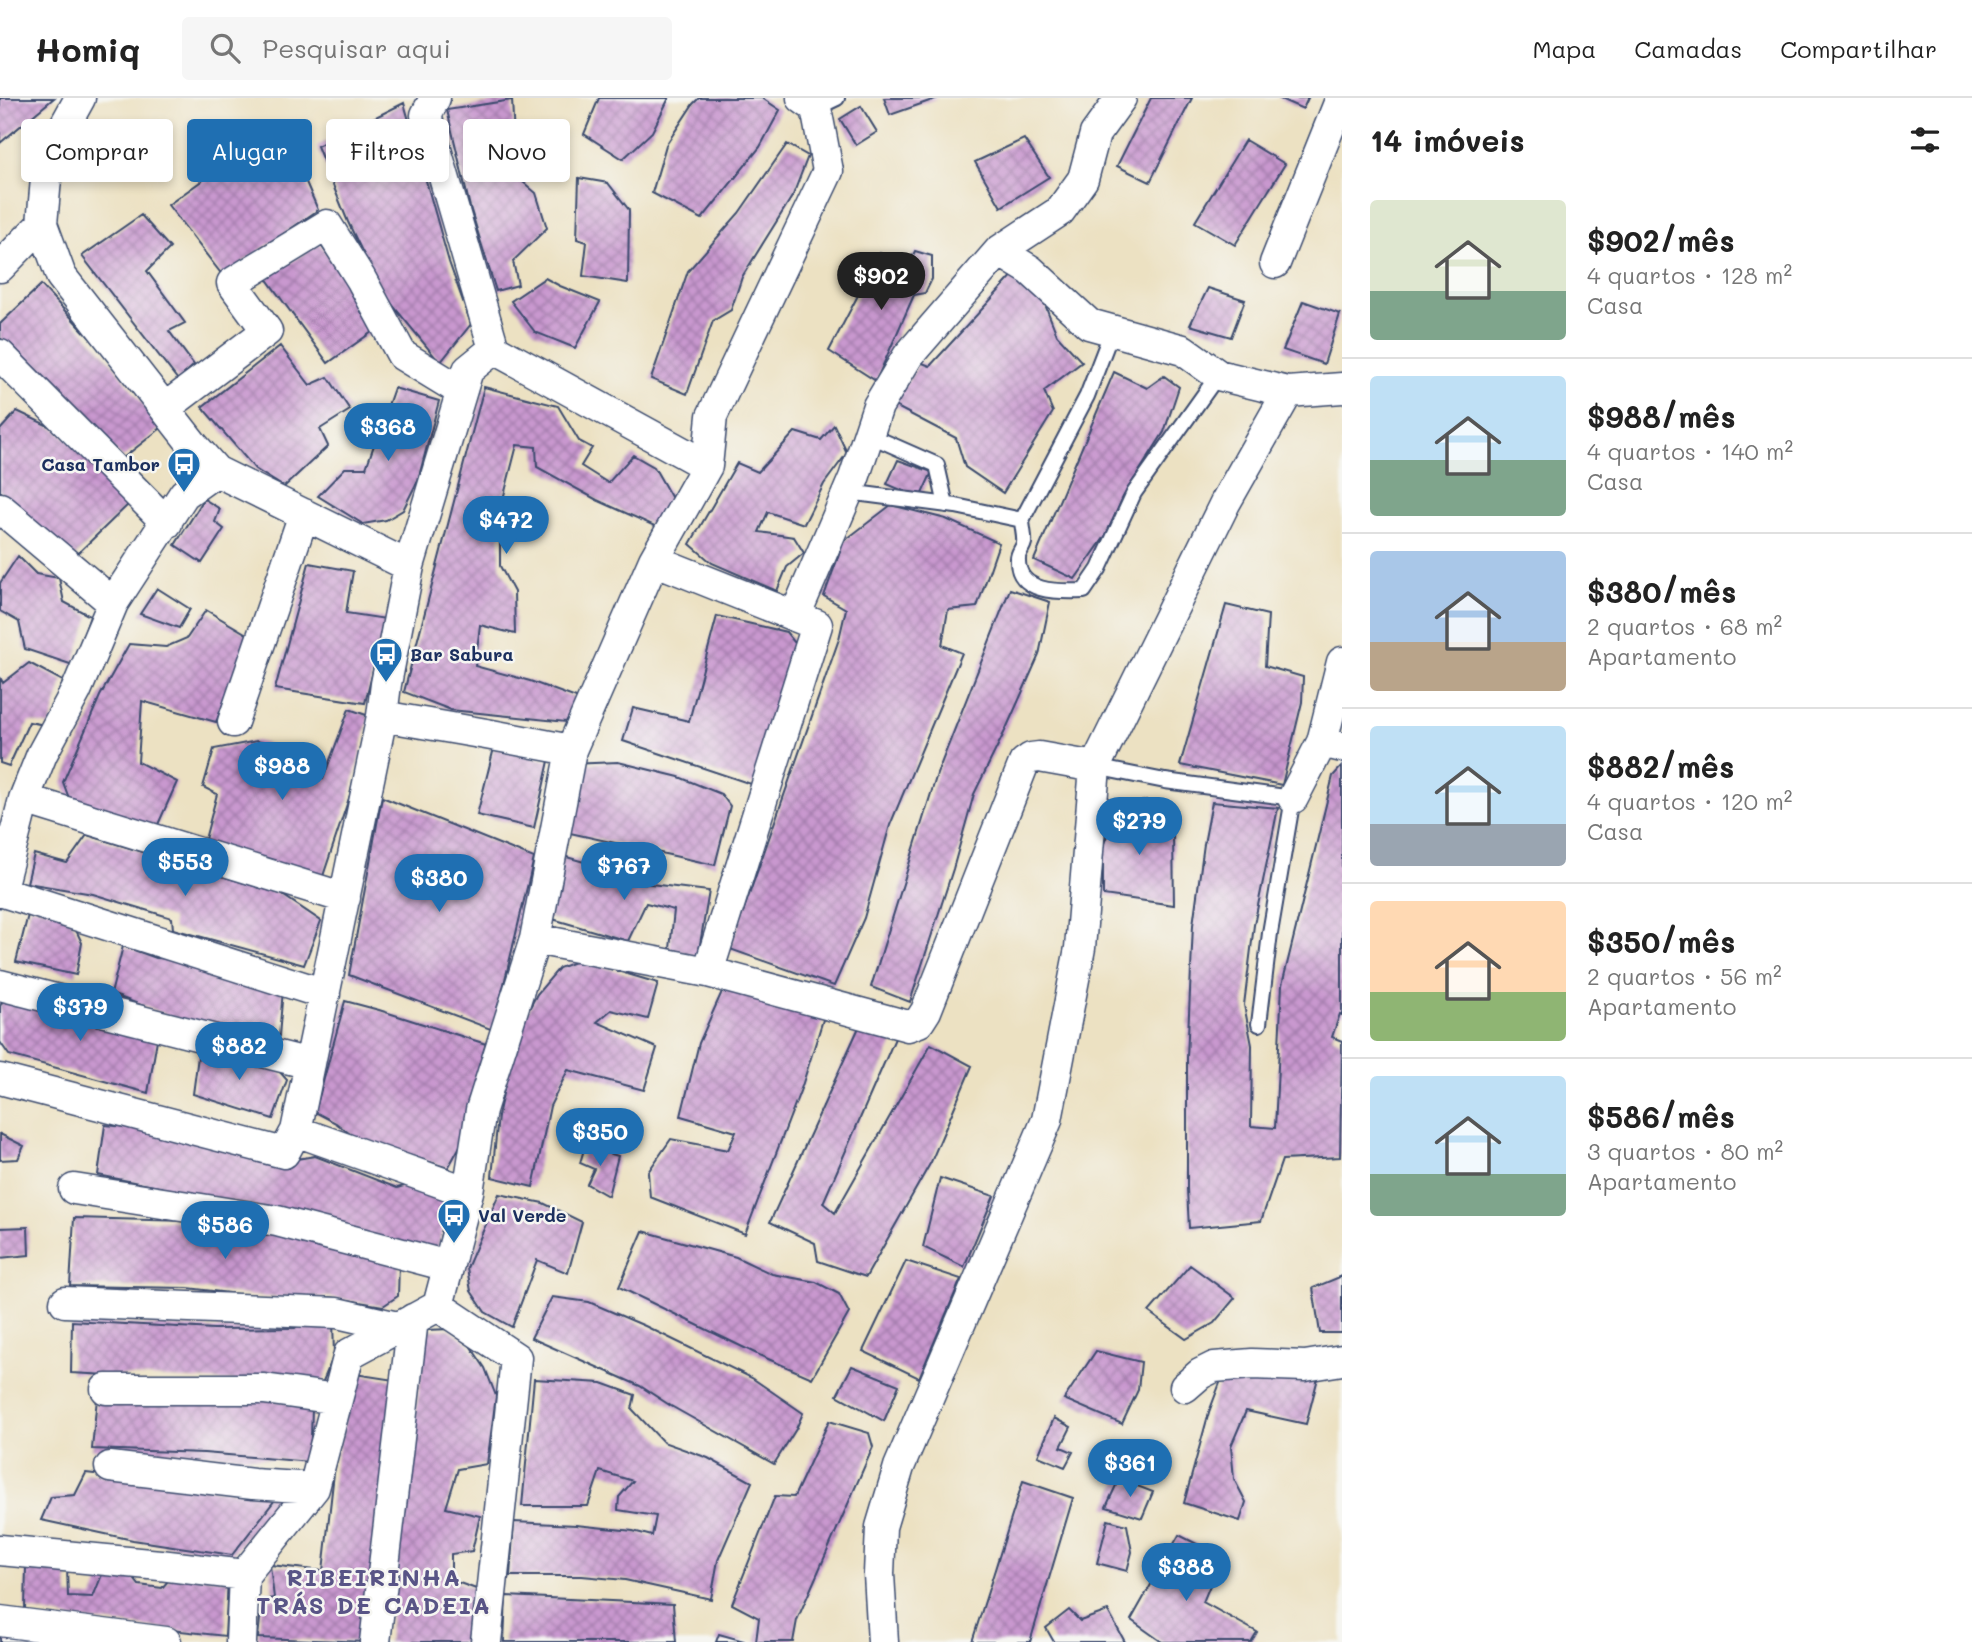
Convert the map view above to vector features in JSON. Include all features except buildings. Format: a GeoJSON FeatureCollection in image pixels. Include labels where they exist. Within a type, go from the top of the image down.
{"type":"FeatureCollection","features":[{"type":"Feature","properties":{"kind":"street"},"geometry":{"type":"LineString","coordinates":[[80,98],[48,156],[42,224],[61,276],[216,471],[409,566]]}},
{"type":"Feature","properties":{"kind":"street"},"geometry":{"type":"LineString","coordinates":[[435,98],[426,115],[494,349],[707,466]]}},
{"type":"Feature","properties":{"kind":"street"},"geometry":{"type":"LineString","coordinates":[[795,617],[848,492],[878,407],[908,356],[999,251],[1060,211],[1083,179],[1096,134],[1121,98]]}},
{"type":"Feature","properties":{"kind":"street"},"geometry":{"type":"LineString","coordinates":[[1275,263],[1341,98]]}},
{"type":"Feature","properties":{"kind":"street"},"geometry":{"type":"LineString","coordinates":[[375,1642],[416,1317],[449,1266],[468,1192],[481,1110],[536,939],[571,750],[654,560],[707,466],[712,416],[828,171],[819,102]]}},
{"type":"Feature","properties":{"kind":"street"},"geometry":{"type":"LineString","coordinates":[[0,267],[42,224]]}},
{"type":"Feature","properties":{"kind":"street"},"geometry":{"type":"LineString","coordinates":[[165,408],[267,331],[232,283],[327,225],[402,355],[461,391]]}},
{"type":"Feature","properties":{"kind":"street"},"geometry":{"type":"LineString","coordinates":[[999,251],[1030,270],[1089,324],[1183,350],[1218,375],[1288,392],[1342,388]]}},
{"type":"Feature","properties":{"kind":"street"},"geometry":{"type":"LineString","coordinates":[[0,1079],[285,1153],[296,1131],[325,994],[382,716],[409,566],[468,370],[494,349]]}},
{"type":"Feature","properties":{"kind":"street"},"geometry":{"type":"LineString","coordinates":[[0,355],[167,523]]}},
{"type":"Feature","properties":{"kind":"street"},"geometry":{"type":"LineString","coordinates":[[883,1642],[879,1574],[881,1527],[899,1467],[1046,1120],[1080,948],[1095,767],[1225,503],[1288,392]]}},
{"type":"Feature","properties":{"kind":"street"},"geometry":{"type":"LineString","coordinates":[[216,471],[184,494],[113,603],[76,691],[42,754],[24,799],[0,892],[325,994]]}},
{"type":"Feature","properties":{"kind":"street"},"geometry":{"type":"LineString","coordinates":[[0,508],[113,603]]}},
{"type":"Feature","properties":{"kind":"street"},"geometry":{"type":"LineString","coordinates":[[233,722],[304,514]]}},
{"type":"Feature","properties":{"kind":"street"},"geometry":{"type":"LineString","coordinates":[[654,560],[817,625],[708,972]]}},
{"type":"Feature","properties":{"kind":"street"},"geometry":{"type":"LineString","coordinates":[[1293,798],[1332,745],[1342,662]]}},
{"type":"Feature","properties":{"kind":"street"},"geometry":{"type":"LineString","coordinates":[[382,716],[571,750]]}},
{"type":"Feature","properties":{"kind":"street"},"geometry":{"type":"LineString","coordinates":[[536,939],[708,972],[908,1026],[919,1021],[926,1011],[1024,763],[1039,757],[1095,767]]}},
{"type":"Feature","properties":{"kind":"street"},"geometry":{"type":"LineString","coordinates":[[24,799],[345,898]]}},
{"type":"Feature","properties":{"kind":"street"},"geometry":{"type":"LineString","coordinates":[[0,985],[310,1064]]}},
{"type":"Feature","properties":{"kind":"street"},"geometry":{"type":"LineString","coordinates":[[296,1131],[468,1192]]}},
{"type":"Feature","properties":{"kind":"street"},"geometry":{"type":"LineString","coordinates":[[74,1189],[277,1221],[449,1266]]}},
{"type":"Feature","properties":{"kind":"street"},"geometry":{"type":"LineString","coordinates":[[65,1302],[416,1317],[516,1358],[486,1642]]}},
{"type":"Feature","properties":{"kind":"street"},"geometry":{"type":"LineString","coordinates":[[241,1642],[244,1575],[314,1488],[349,1354],[416,1317]]}},
{"type":"Feature","properties":{"kind":"street"},"geometry":{"type":"LineString","coordinates":[[1185,1387],[1200,1374],[1214,1367],[1252,1364],[1305,1366],[1342,1360]]}},
{"type":"Feature","properties":{"kind":"street"},"geometry":{"type":"LineString","coordinates":[[106,1389],[264,1389],[337,1399]]}},
{"type":"Feature","properties":{"kind":"street"},"geometry":{"type":"LineString","coordinates":[[110,1467],[253,1484],[314,1488]]}},
{"type":"Feature","properties":{"kind":"street"},"geometry":{"type":"LineString","coordinates":[[0,1550],[148,1563],[244,1575]]}},
{"type":"Feature","properties":{"kind":"street"},"geometry":{"type":"LineString","coordinates":[[0,1621],[166,1642]]}},
{"type":"Feature","properties":{"kind":"lane"},"geometry":{"type":"LineString","coordinates":[[1112,331],[1087,396],[1022,520],[1024,543],[1017,557],[1021,574],[1035,587],[1059,593],[1084,591],[1100,569],[1134,493],[1218,375]]}},
{"type":"Feature","properties":{"kind":"lane"},"geometry":{"type":"LineString","coordinates":[[869,435],[937,465],[946,505]]}},
{"type":"Feature","properties":{"kind":"lane"},"geometry":{"type":"LineString","coordinates":[[848,492],[946,505],[1022,520]]}},
{"type":"Feature","properties":{"kind":"lane"},"geometry":{"type":"LineString","coordinates":[[1095,767],[1165,781],[1293,798],[1270,933],[1259,1024]]}},
{"type":"Feature","properties":{"kind":"place","name":"Casa Tambor"},"geometry":{"type":"Point","coordinates":[184,494]}},
{"type":"Feature","properties":{"kind":"place","name":"Bar Sabura"},"geometry":{"type":"Point","coordinates":[386,684]}},
{"type":"Feature","properties":{"kind":"place","name":"Val Verde"},"geometry":{"type":"Point","coordinates":[454,1245]}},
{"type":"Feature","properties":{"kind":"district","name":"RIBEIRINHA TRÁS DE CADEIA"},"geometry":{"type":"Point","coordinates":[374,1590]}}]}
